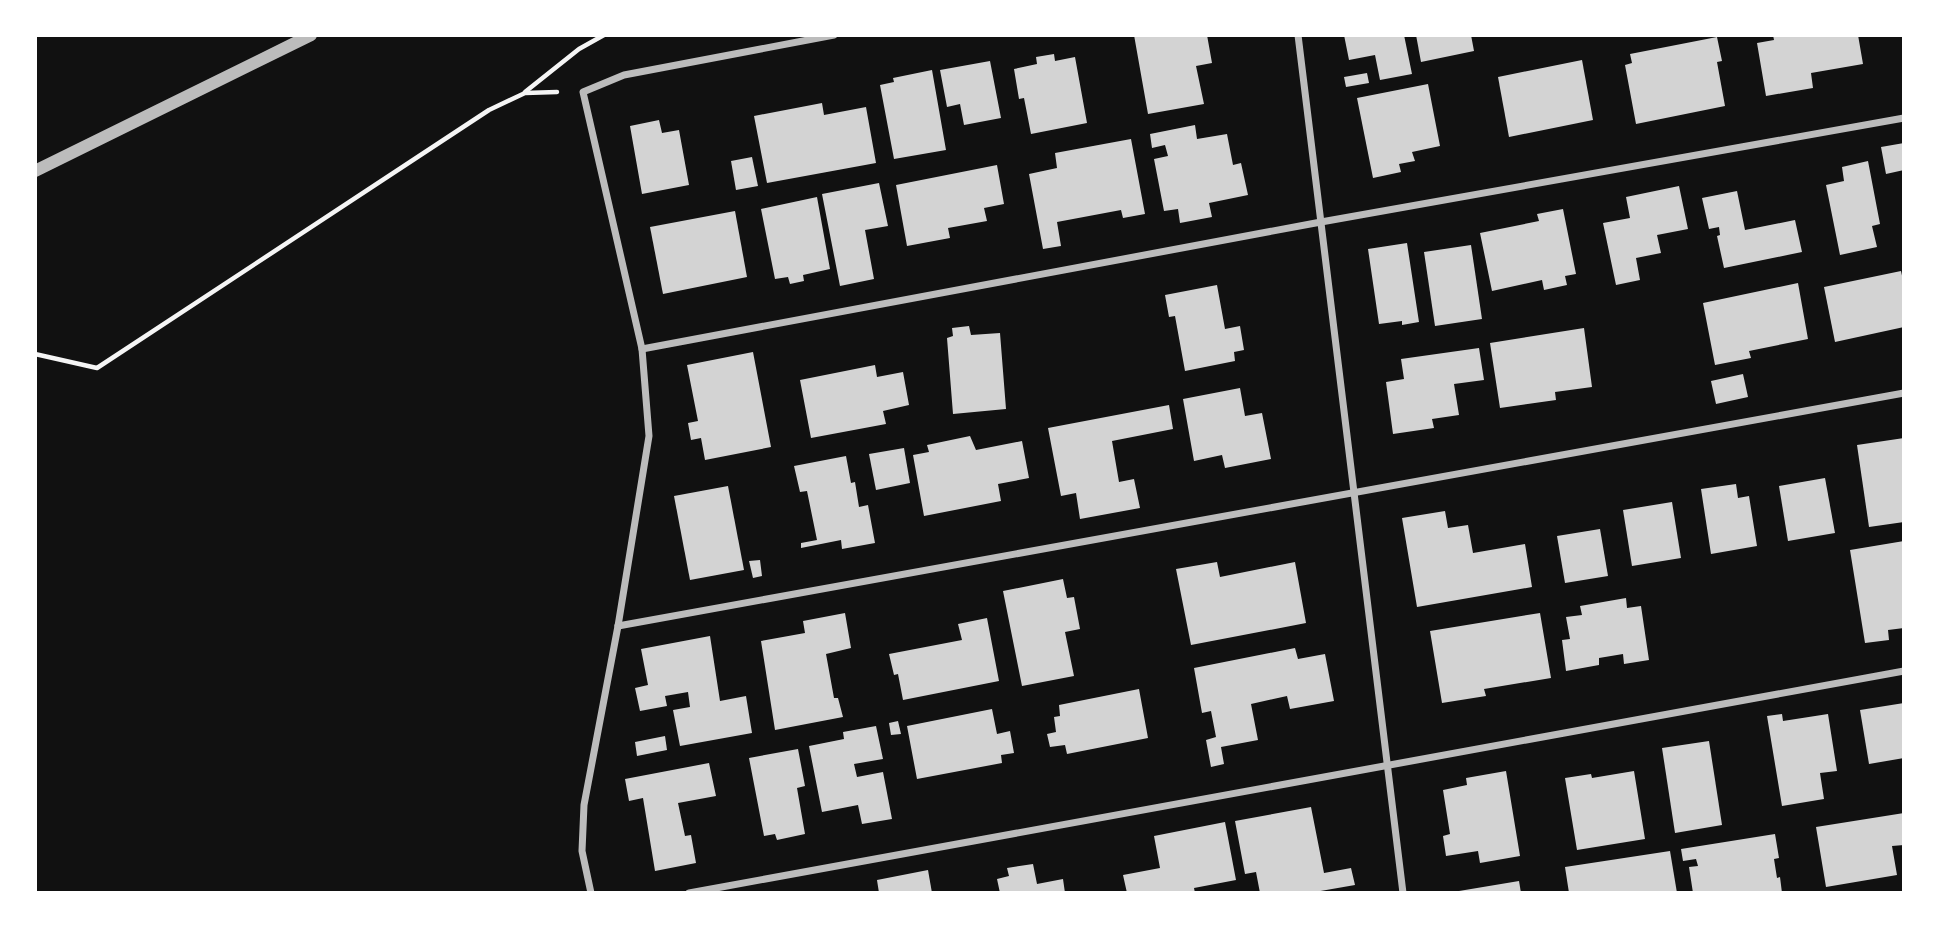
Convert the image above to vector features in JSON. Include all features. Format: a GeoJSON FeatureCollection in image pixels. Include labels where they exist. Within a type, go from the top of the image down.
{"type":"FeatureCollection","features":[{"type":"Feature","properties":{"kind":"street"},"geometry":{"type":"LineString","coordinates":[[35,171],[311,35]]}},
{"type":"Feature","properties":{"kind":"street"},"geometry":{"type":"LineString","coordinates":[[591,893],[582,851],[584,804],[618,626],[649,436],[642,349],[583,92],[624,75],[834,35]]}},
{"type":"Feature","properties":{"kind":"street"},"geometry":{"type":"LineString","coordinates":[[1298,35],[1403,893]]}},
{"type":"Feature","properties":{"kind":"street"},"geometry":{"type":"LineString","coordinates":[[642,349],[1321,222],[1904,118]]}},
{"type":"Feature","properties":{"kind":"street"},"geometry":{"type":"LineString","coordinates":[[618,626],[1904,393]]}},
{"type":"Feature","properties":{"kind":"street"},"geometry":{"type":"LineString","coordinates":[[689,893],[1904,671]]}},
{"type":"Feature","properties":{"kind":"path"},"geometry":{"type":"LineString","coordinates":[[35,354],[97,368],[489,110],[525,93],[579,49],[604,35]]}},
{"type":"Feature","properties":{"kind":"path"},"geometry":{"type":"LineString","coordinates":[[525,93],[583,92]]}},
{"type":"Feature","properties":{"kind":"building"},"geometry":{"type":"Polygon","coordinates":[[[1134,35],[1207,35],[1212,63],[1196,66],[1204,104],[1148,114],[1134,35]]]}},
{"type":"Feature","properties":{"kind":"building"},"geometry":{"type":"Polygon","coordinates":[[[1344,35],[1404,35],[1412,74],[1380,80],[1375,55],[1349,60],[1344,35]]]}},
{"type":"Feature","properties":{"kind":"building"},"geometry":{"type":"Polygon","coordinates":[[[1416,35],[1471,35],[1474,51],[1421,62],[1416,35]]]}},
{"type":"Feature","properties":{"kind":"building"},"geometry":{"type":"Polygon","coordinates":[[[1773,35],[1858,35],[1863,64],[1811,73],[1813,88],[1766,96],[1757,43],[1774,40],[1773,35]]]}},
{"type":"Feature","properties":{"kind":"building"},"geometry":{"type":"Polygon","coordinates":[[[1717,37],[1722,61],[1717,62],[1725,106],[1636,124],[1625,65],[1632,63],[1630,54],[1717,37]]]}},
{"type":"Feature","properties":{"kind":"building"},"geometry":{"type":"Polygon","coordinates":[[[1054,54],[1055,61],[1075,57],[1087,123],[1031,134],[1024,98],[1019,99],[1014,69],[1037,64],[1036,57],[1054,54]]]}},
{"type":"Feature","properties":{"kind":"building"},"geometry":{"type":"Polygon","coordinates":[[[1582,60],[1593,120],[1509,137],[1498,77],[1582,60]]]}},
{"type":"Feature","properties":{"kind":"building"},"geometry":{"type":"Polygon","coordinates":[[[990,61],[1001,118],[964,125],[960,104],[947,107],[940,70],[990,61]]]}},
{"type":"Feature","properties":{"kind":"building"},"geometry":{"type":"Polygon","coordinates":[[[932,70],[946,150],[894,159],[880,85],[894,82],[893,78],[932,70]]]}},
{"type":"Feature","properties":{"kind":"building"},"geometry":{"type":"Polygon","coordinates":[[[1367,73],[1369,83],[1346,87],[1344,77],[1367,73]]]}},
{"type":"Feature","properties":{"kind":"building"},"geometry":{"type":"Polygon","coordinates":[[[1428,84],[1440,146],[1412,152],[1415,161],[1399,164],[1401,172],[1373,178],[1357,98],[1428,84]]]}},
{"type":"Feature","properties":{"kind":"building"},"geometry":{"type":"Polygon","coordinates":[[[822,103],[824,115],[866,107],[876,163],[767,183],[754,116],[822,103]]]}},
{"type":"Feature","properties":{"kind":"building"},"geometry":{"type":"Polygon","coordinates":[[[659,120],[662,133],[679,130],[689,185],[642,194],[630,126],[659,120]]]}},
{"type":"Feature","properties":{"kind":"building"},"geometry":{"type":"Polygon","coordinates":[[[1195,125],[1197,139],[1227,134],[1233,165],[1241,163],[1248,195],[1209,203],[1212,217],[1180,223],[1178,209],[1164,211],[1154,159],[1168,156],[1165,145],[1152,148],[1150,134],[1195,125]]]}},
{"type":"Feature","properties":{"kind":"building"},"geometry":{"type":"Polygon","coordinates":[[[1131,139],[1145,214],[1123,218],[1121,210],[1057,222],[1061,246],[1043,249],[1029,174],[1057,168],[1055,153],[1131,139]]]}},
{"type":"Feature","properties":{"kind":"building"},"geometry":{"type":"Polygon","coordinates":[[[1904,143],[1904,170],[1886,174],[1881,147],[1904,143]]]}},
{"type":"Feature","properties":{"kind":"building"},"geometry":{"type":"Polygon","coordinates":[[[752,157],[758,186],[736,190],[731,161],[752,157]]]}},
{"type":"Feature","properties":{"kind":"building"},"geometry":{"type":"Polygon","coordinates":[[[1868,161],[1880,224],[1872,226],[1877,247],[1840,255],[1826,185],[1844,181],[1842,167],[1868,161]]]}},
{"type":"Feature","properties":{"kind":"building"},"geometry":{"type":"Polygon","coordinates":[[[997,165],[1004,204],[984,208],[987,221],[948,228],[950,238],[907,246],[896,185],[997,165]]]}},
{"type":"Feature","properties":{"kind":"building"},"geometry":{"type":"Polygon","coordinates":[[[879,183],[888,226],[865,230],[874,279],[840,286],[822,194],[879,183]]]}},
{"type":"Feature","properties":{"kind":"building"},"geometry":{"type":"Polygon","coordinates":[[[1679,186],[1688,229],[1657,235],[1661,253],[1636,258],[1640,280],[1616,285],[1603,223],[1630,218],[1626,197],[1679,186]]]}},
{"type":"Feature","properties":{"kind":"building"},"geometry":{"type":"Polygon","coordinates":[[[1737,191],[1745,230],[1795,220],[1802,252],[1724,268],[1717,236],[1720,235],[1719,227],[1709,229],[1702,198],[1737,191]]]}},
{"type":"Feature","properties":{"kind":"building"},"geometry":{"type":"Polygon","coordinates":[[[817,197],[830,269],[803,275],[804,281],[790,284],[788,277],[775,279],[761,209],[817,197]]]}},
{"type":"Feature","properties":{"kind":"building"},"geometry":{"type":"Polygon","coordinates":[[[1563,209],[1576,274],[1565,276],[1567,285],[1544,290],[1542,280],[1492,291],[1480,233],[1539,221],[1537,214],[1563,209]]]}},
{"type":"Feature","properties":{"kind":"building"},"geometry":{"type":"Polygon","coordinates":[[[735,211],[747,277],[663,294],[650,227],[735,211]]]}},
{"type":"Feature","properties":{"kind":"building"},"geometry":{"type":"Polygon","coordinates":[[[1407,243],[1419,322],[1402,325],[1402,321],[1379,324],[1368,249],[1407,243]]]}},
{"type":"Feature","properties":{"kind":"building"},"geometry":{"type":"Polygon","coordinates":[[[1471,245],[1482,319],[1435,326],[1424,252],[1471,245]]]}},
{"type":"Feature","properties":{"kind":"building"},"geometry":{"type":"Polygon","coordinates":[[[1901,271],[1904,285],[1904,327],[1835,342],[1824,287],[1901,271]]]}},
{"type":"Feature","properties":{"kind":"building"},"geometry":{"type":"Polygon","coordinates":[[[1798,283],[1808,339],[1749,351],[1751,358],[1715,365],[1703,303],[1798,283]]]}},
{"type":"Feature","properties":{"kind":"building"},"geometry":{"type":"Polygon","coordinates":[[[1217,285],[1225,329],[1240,326],[1244,350],[1234,352],[1235,361],[1185,371],[1175,316],[1169,317],[1165,295],[1217,285]]]}},
{"type":"Feature","properties":{"kind":"building"},"geometry":{"type":"Polygon","coordinates":[[[969,326],[971,335],[1000,333],[1006,409],[953,414],[947,338],[953,336],[952,328],[969,326]]]}},
{"type":"Feature","properties":{"kind":"building"},"geometry":{"type":"Polygon","coordinates":[[[1584,328],[1592,387],[1555,392],[1556,400],[1500,408],[1490,343],[1584,328]]]}},
{"type":"Feature","properties":{"kind":"building"},"geometry":{"type":"Polygon","coordinates":[[[1479,348],[1484,380],[1454,384],[1459,415],[1432,419],[1434,428],[1393,434],[1386,382],[1404,379],[1401,359],[1479,348]]]}},
{"type":"Feature","properties":{"kind":"building"},"geometry":{"type":"Polygon","coordinates":[[[753,352],[771,447],[705,460],[701,438],[691,440],[688,423],[698,421],[687,365],[753,352]]]}},
{"type":"Feature","properties":{"kind":"building"},"geometry":{"type":"Polygon","coordinates":[[[875,365],[877,377],[903,372],[909,405],[883,411],[886,424],[811,438],[800,380],[875,365]]]}},
{"type":"Feature","properties":{"kind":"building"},"geometry":{"type":"Polygon","coordinates":[[[1743,374],[1748,397],[1716,404],[1711,381],[1743,374]]]}},
{"type":"Feature","properties":{"kind":"building"},"geometry":{"type":"Polygon","coordinates":[[[1240,388],[1245,416],[1262,413],[1271,459],[1225,468],[1222,455],[1194,461],[1183,399],[1240,388]]]}},
{"type":"Feature","properties":{"kind":"building"},"geometry":{"type":"Polygon","coordinates":[[[1169,405],[1173,429],[1112,441],[1119,482],[1134,479],[1140,508],[1080,519],[1076,493],[1061,496],[1048,428],[1169,405]]]}},
{"type":"Feature","properties":{"kind":"building"},"geometry":{"type":"Polygon","coordinates":[[[970,436],[976,450],[1022,441],[1029,478],[998,484],[1001,501],[924,516],[913,455],[929,452],[927,445],[970,436]]]}},
{"type":"Feature","properties":{"kind":"building"},"geometry":{"type":"Polygon","coordinates":[[[1904,438],[1904,522],[1869,527],[1857,445],[1904,438]]]}},
{"type":"Feature","properties":{"kind":"building"},"geometry":{"type":"Polygon","coordinates":[[[904,448],[910,483],[876,490],[869,454],[904,448]]]}},
{"type":"Feature","properties":{"kind":"building"},"geometry":{"type":"Polygon","coordinates":[[[846,456],[851,483],[855,482],[859,507],[868,505],[875,543],[842,549],[841,540],[801,548],[801,543],[817,540],[807,491],[800,492],[794,466],[846,456]]]}},
{"type":"Feature","properties":{"kind":"building"},"geometry":{"type":"Polygon","coordinates":[[[1825,478],[1835,533],[1788,541],[1779,486],[1825,478]]]}},
{"type":"Feature","properties":{"kind":"building"},"geometry":{"type":"Polygon","coordinates":[[[1736,484],[1738,498],[1749,496],[1757,546],[1711,554],[1701,489],[1736,484]]]}},
{"type":"Feature","properties":{"kind":"building"},"geometry":{"type":"Polygon","coordinates":[[[728,486],[744,570],[690,580],[674,496],[728,486]]]}},
{"type":"Feature","properties":{"kind":"building"},"geometry":{"type":"Polygon","coordinates":[[[1672,502],[1681,558],[1632,566],[1623,510],[1672,502]]]}},
{"type":"Feature","properties":{"kind":"building"},"geometry":{"type":"Polygon","coordinates":[[[1445,511],[1448,528],[1468,525],[1473,553],[1525,544],[1532,587],[1417,607],[1402,518],[1445,511]]]}},
{"type":"Feature","properties":{"kind":"building"},"geometry":{"type":"Polygon","coordinates":[[[1600,529],[1608,576],[1565,583],[1557,536],[1600,529]]]}},
{"type":"Feature","properties":{"kind":"building"},"geometry":{"type":"Polygon","coordinates":[[[1904,541],[1904,628],[1888,630],[1889,640],[1865,643],[1850,550],[1904,541]]]}},
{"type":"Feature","properties":{"kind":"building"},"geometry":{"type":"Polygon","coordinates":[[[760,560],[762,576],[753,578],[749,561],[760,560]]]}},
{"type":"Feature","properties":{"kind":"building"},"geometry":{"type":"Polygon","coordinates":[[[1217,562],[1220,577],[1295,562],[1306,623],[1191,645],[1176,569],[1217,562]]]}},
{"type":"Feature","properties":{"kind":"building"},"geometry":{"type":"Polygon","coordinates":[[[1063,579],[1067,598],[1074,597],[1080,629],[1065,632],[1074,676],[1022,686],[1003,591],[1063,579]]]}},
{"type":"Feature","properties":{"kind":"building"},"geometry":{"type":"Polygon","coordinates":[[[1626,598],[1627,608],[1641,606],[1649,660],[1624,664],[1623,654],[1599,658],[1599,665],[1566,671],[1562,640],[1570,639],[1566,617],[1582,615],[1580,606],[1626,598]]]}},
{"type":"Feature","properties":{"kind":"building"},"geometry":{"type":"Polygon","coordinates":[[[845,613],[851,648],[826,654],[834,698],[838,698],[843,717],[775,730],[761,641],[805,633],[803,621],[845,613]]]}},
{"type":"Feature","properties":{"kind":"building"},"geometry":{"type":"Polygon","coordinates":[[[1540,613],[1551,678],[1484,689],[1486,696],[1442,703],[1430,631],[1540,613]]]}},
{"type":"Feature","properties":{"kind":"building"},"geometry":{"type":"Polygon","coordinates":[[[987,618],[999,681],[903,700],[898,674],[894,675],[889,654],[962,640],[958,624],[987,618]]]}},
{"type":"Feature","properties":{"kind":"building"},"geometry":{"type":"Polygon","coordinates":[[[710,636],[720,701],[746,696],[752,733],[680,746],[673,710],[690,707],[688,692],[665,696],[667,706],[640,711],[635,688],[648,685],[641,649],[710,636]]]}},
{"type":"Feature","properties":{"kind":"building"},"geometry":{"type":"Polygon","coordinates":[[[1295,648],[1298,659],[1325,654],[1334,701],[1290,709],[1287,696],[1251,704],[1258,740],[1221,747],[1224,764],[1211,767],[1206,740],[1216,737],[1211,711],[1202,713],[1194,668],[1295,648]]]}},
{"type":"Feature","properties":{"kind":"building"},"geometry":{"type":"Polygon","coordinates":[[[1139,689],[1148,738],[1067,754],[1065,745],[1050,747],[1047,734],[1056,732],[1054,717],[1060,716],[1059,705],[1139,689]]]}},
{"type":"Feature","properties":{"kind":"building"},"geometry":{"type":"Polygon","coordinates":[[[1904,703],[1904,758],[1869,764],[1860,710],[1904,703]]]}},
{"type":"Feature","properties":{"kind":"building"},"geometry":{"type":"Polygon","coordinates":[[[992,709],[997,734],[1010,731],[1014,753],[1001,755],[1002,763],[917,779],[907,726],[992,709]]]}},
{"type":"Feature","properties":{"kind":"building"},"geometry":{"type":"Polygon","coordinates":[[[1782,714],[1783,721],[1828,714],[1837,771],[1820,773],[1824,799],[1782,806],[1767,716],[1782,714]]]}},
{"type":"Feature","properties":{"kind":"building"},"geometry":{"type":"Polygon","coordinates":[[[898,721],[901,734],[891,735],[889,723],[898,721]]]}},
{"type":"Feature","properties":{"kind":"building"},"geometry":{"type":"Polygon","coordinates":[[[876,726],[883,759],[854,764],[857,777],[883,772],[892,819],[862,824],[858,805],[822,812],[809,746],[844,739],[843,732],[876,726]]]}},
{"type":"Feature","properties":{"kind":"building"},"geometry":{"type":"Polygon","coordinates":[[[665,736],[667,750],[637,756],[635,742],[665,736]]]}},
{"type":"Feature","properties":{"kind":"building"},"geometry":{"type":"Polygon","coordinates":[[[1709,741],[1722,825],[1675,833],[1662,748],[1709,741]]]}},
{"type":"Feature","properties":{"kind":"building"},"geometry":{"type":"Polygon","coordinates":[[[798,749],[805,786],[797,788],[805,834],[777,840],[775,834],[764,836],[749,758],[798,749]]]}},
{"type":"Feature","properties":{"kind":"building"},"geometry":{"type":"Polygon","coordinates":[[[709,763],[716,796],[678,803],[685,836],[691,835],[696,863],[655,871],[643,798],[629,801],[625,779],[709,763]]]}},
{"type":"Feature","properties":{"kind":"building"},"geometry":{"type":"Polygon","coordinates":[[[1506,771],[1520,856],[1480,863],[1478,851],[1446,856],[1443,836],[1450,834],[1443,790],[1467,785],[1466,778],[1506,771]]]}},
{"type":"Feature","properties":{"kind":"building"},"geometry":{"type":"Polygon","coordinates":[[[1634,771],[1645,839],[1577,850],[1565,778],[1591,774],[1592,778],[1634,771]]]}},
{"type":"Feature","properties":{"kind":"building"},"geometry":{"type":"Polygon","coordinates":[[[1311,807],[1324,873],[1351,868],[1355,885],[1309,893],[1260,893],[1256,872],[1245,874],[1235,821],[1311,807]]]}},
{"type":"Feature","properties":{"kind":"building"},"geometry":{"type":"Polygon","coordinates":[[[1904,813],[1904,845],[1892,846],[1897,875],[1826,887],[1816,827],[1904,813]]]}},
{"type":"Feature","properties":{"kind":"building"},"geometry":{"type":"Polygon","coordinates":[[[1225,822],[1236,880],[1194,888],[1195,893],[1127,893],[1123,875],[1160,868],[1154,836],[1225,822]]]}},
{"type":"Feature","properties":{"kind":"building"},"geometry":{"type":"Polygon","coordinates":[[[1775,834],[1779,858],[1774,859],[1782,893],[1693,893],[1689,867],[1698,866],[1696,859],[1683,861],[1681,849],[1775,834]]]}},
{"type":"Feature","properties":{"kind":"building"},"geometry":{"type":"Polygon","coordinates":[[[1670,851],[1677,893],[1569,893],[1565,867],[1670,851]]]}},
{"type":"Feature","properties":{"kind":"building"},"geometry":{"type":"Polygon","coordinates":[[[1033,864],[1037,884],[1063,879],[1065,893],[1000,893],[997,879],[1009,876],[1007,868],[1033,864]]]}},
{"type":"Feature","properties":{"kind":"building"},"geometry":{"type":"Polygon","coordinates":[[[928,870],[932,893],[879,893],[877,880],[928,870]]]}},
{"type":"Feature","properties":{"kind":"building"},"geometry":{"type":"Polygon","coordinates":[[[1519,881],[1521,893],[1453,893],[1453,892],[1519,881]]]}}]}
